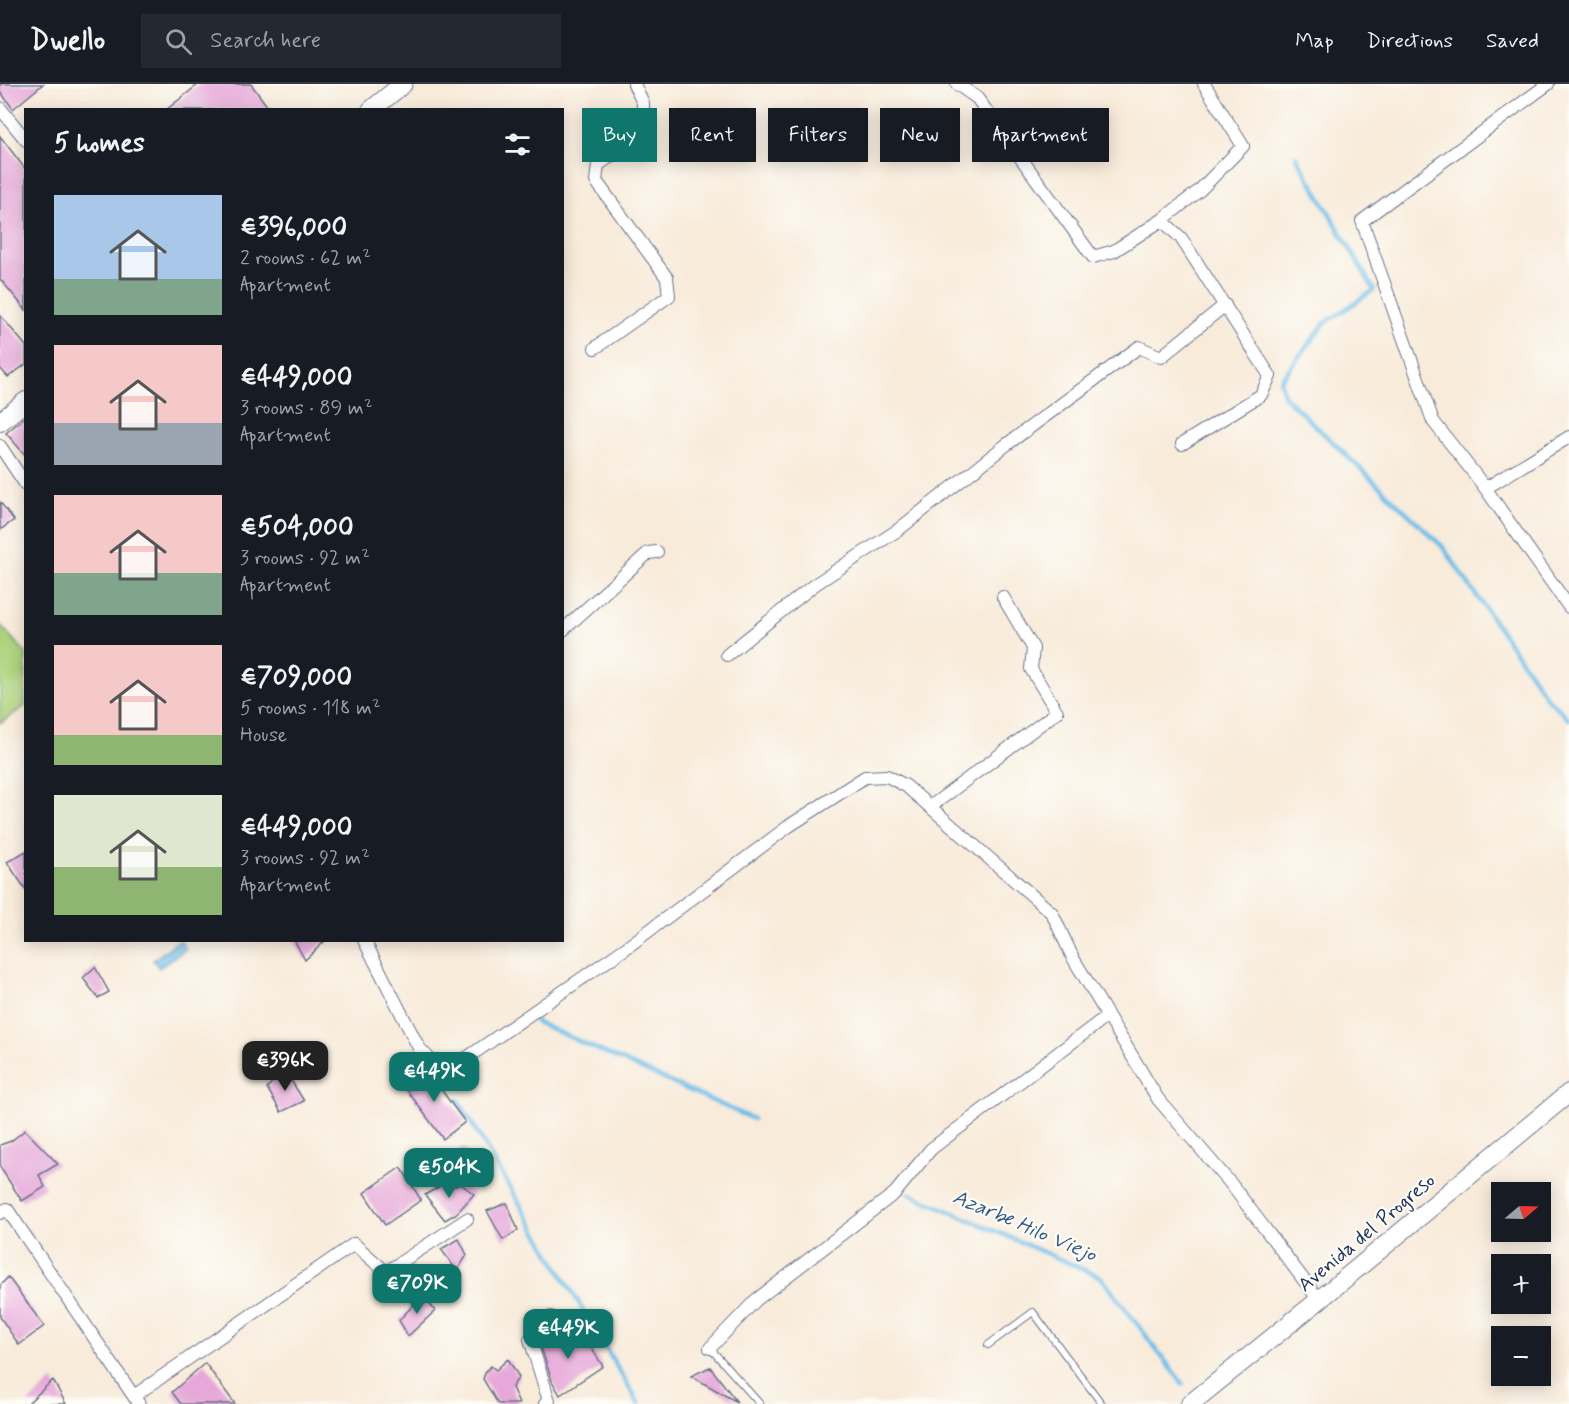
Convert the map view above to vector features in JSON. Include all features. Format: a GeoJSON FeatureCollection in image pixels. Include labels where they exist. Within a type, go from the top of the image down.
{"type":"FeatureCollection","features":[{"type":"Feature","properties":{"kind":"main road"},"geometry":{"type":"LineString","coordinates":[[373,108],[403,84]]}},
{"type":"Feature","properties":{"kind":"main road"},"geometry":{"type":"LineString","coordinates":[[0,422],[24,403]]}},
{"type":"Feature","properties":{"kind":"main road","name":"Avenida del Progreso"},"geometry":{"type":"LineString","coordinates":[[1190,1404],[1569,1093]]}},
{"type":"Feature","properties":{"kind":"street"},"geometry":{"type":"LineString","coordinates":[[595,348],[669,296],[667,278],[596,181],[598,165],[643,133],[643,104],[634,84]]}},
{"type":"Feature","properties":{"kind":"street"},"geometry":{"type":"LineString","coordinates":[[959,84],[977,98],[1093,257],[1114,251],[1162,220],[1200,189],[1243,146],[1204,84]]}},
{"type":"Feature","properties":{"kind":"street"},"geometry":{"type":"LineString","coordinates":[[1548,84],[1362,221],[1433,421],[1486,488],[1569,607]]}},
{"type":"Feature","properties":{"kind":"street"},"geometry":{"type":"LineString","coordinates":[[0,108],[24,138]]}},
{"type":"Feature","properties":{"kind":"street"},"geometry":{"type":"LineString","coordinates":[[1162,220],[1181,238],[1270,376],[1261,395],[1182,444]]}},
{"type":"Feature","properties":{"kind":"street"},"geometry":{"type":"LineString","coordinates":[[727,655],[814,585],[898,530],[1006,445],[1139,347],[1161,357],[1225,306]]}},
{"type":"Feature","properties":{"kind":"street"},"geometry":{"type":"LineString","coordinates":[[1486,488],[1569,437]]}},
{"type":"Feature","properties":{"kind":"street"},"geometry":{"type":"LineString","coordinates":[[0,446],[24,482]]}},
{"type":"Feature","properties":{"kind":"street"},"geometry":{"type":"LineString","coordinates":[[564,629],[648,553],[657,552]]}},
{"type":"Feature","properties":{"kind":"street"},"geometry":{"type":"LineString","coordinates":[[930,807],[1057,711],[1031,669],[1033,648],[1003,597]]}},
{"type":"Feature","properties":{"kind":"street"},"geometry":{"type":"LineString","coordinates":[[365,942],[419,1048],[440,1070],[452,1068],[626,948],[789,826],[865,777],[887,776],[906,786],[1052,913],[1073,958],[1158,1098],[1231,1184],[1319,1300]]}},
{"type":"Feature","properties":{"kind":"street"},"geometry":{"type":"LineString","coordinates":[[710,1348],[756,1300],[895,1192],[931,1149],[1107,1016]]}},
{"type":"Feature","properties":{"kind":"street"},"geometry":{"type":"LineString","coordinates":[[0,1213],[7,1209],[136,1400],[354,1244],[386,1272],[467,1219]]}},
{"type":"Feature","properties":{"kind":"street"},"geometry":{"type":"LineString","coordinates":[[545,1404],[549,1401],[530,1339],[551,1317]]}},
{"type":"Feature","properties":{"kind":"lane"},"geometry":{"type":"LineString","coordinates":[[988,1345],[1033,1312],[1102,1404]]}},
{"type":"Feature","properties":{"kind":"lane"},"geometry":{"type":"LineString","coordinates":[[710,1348],[760,1404]]}},
{"type":"Feature","properties":{"kind":"green space"},"geometry":{"type":"Polygon","coordinates":[[[0,625],[24,651],[24,707],[0,723],[0,625]]]}},
{"type":"Feature","properties":{"kind":"water"},"geometry":{"type":"Polygon","coordinates":[[[177,942],[182,942],[186,949],[159,968],[153,960],[177,942]]]}},
{"type":"Feature","properties":{"kind":"water"},"geometry":{"type":"Polygon","coordinates":[[[463,1149],[471,1161],[455,1172],[447,1161],[463,1149]]]}},
{"type":"Feature","properties":{"kind":"building"},"geometry":{"type":"Polygon","coordinates":[[[0,84],[43,84],[13,109],[0,91],[0,84]]]}},
{"type":"Feature","properties":{"kind":"building"},"geometry":{"type":"Polygon","coordinates":[[[199,84],[251,84],[269,108],[169,108],[199,84]]]}},
{"type":"Feature","properties":{"kind":"building"},"geometry":{"type":"Polygon","coordinates":[[[0,136],[24,167],[24,308],[0,279],[0,136]]]}},
{"type":"Feature","properties":{"kind":"building"},"geometry":{"type":"Polygon","coordinates":[[[0,315],[24,344],[24,365],[8,377],[0,368],[0,315]]]}},
{"type":"Feature","properties":{"kind":"building"},"geometry":{"type":"Polygon","coordinates":[[[24,418],[24,454],[6,433],[24,418]]]}},
{"type":"Feature","properties":{"kind":"building"},"geometry":{"type":"Polygon","coordinates":[[[0,502],[14,520],[0,530],[0,502]]]}},
{"type":"Feature","properties":{"kind":"building"},"geometry":{"type":"Polygon","coordinates":[[[24,852],[24,887],[7,862],[24,852]]]}},
{"type":"Feature","properties":{"kind":"building"},"geometry":{"type":"Polygon","coordinates":[[[295,942],[324,942],[305,960],[295,942]]]}},
{"type":"Feature","properties":{"kind":"building"},"geometry":{"type":"Polygon","coordinates":[[[95,967],[109,992],[98,998],[83,978],[95,967]]]}},
{"type":"Feature","properties":{"kind":"building"},"geometry":{"type":"Polygon","coordinates":[[[423,1065],[465,1122],[443,1139],[404,1086],[423,1065]]]}},
{"type":"Feature","properties":{"kind":"building"},"geometry":{"type":"Polygon","coordinates":[[[284,1069],[304,1101],[281,1112],[267,1088],[284,1069]]]}},
{"type":"Feature","properties":{"kind":"building"},"geometry":{"type":"Polygon","coordinates":[[[25,1130],[58,1164],[39,1175],[45,1187],[22,1201],[0,1167],[0,1145],[11,1141],[25,1130]]]}},
{"type":"Feature","properties":{"kind":"building"},"geometry":{"type":"Polygon","coordinates":[[[401,1167],[421,1200],[385,1225],[364,1193],[401,1167]]]}},
{"type":"Feature","properties":{"kind":"building"},"geometry":{"type":"Polygon","coordinates":[[[452,1179],[455,1186],[461,1184],[474,1194],[457,1213],[445,1220],[425,1195],[452,1179]]]}},
{"type":"Feature","properties":{"kind":"building"},"geometry":{"type":"Polygon","coordinates":[[[507,1203],[518,1230],[503,1240],[487,1211],[507,1203]]]}},
{"type":"Feature","properties":{"kind":"building"},"geometry":{"type":"Polygon","coordinates":[[[459,1239],[467,1255],[457,1271],[441,1249],[459,1239]]]}},
{"type":"Feature","properties":{"kind":"building"},"geometry":{"type":"Polygon","coordinates":[[[8,1277],[44,1326],[19,1345],[0,1317],[0,1286],[8,1277]]]}},
{"type":"Feature","properties":{"kind":"building"},"geometry":{"type":"Polygon","coordinates":[[[423,1295],[435,1311],[408,1336],[399,1320],[423,1295]]]}},
{"type":"Feature","properties":{"kind":"building"},"geometry":{"type":"Polygon","coordinates":[[[557,1328],[570,1345],[584,1337],[603,1366],[560,1395],[552,1381],[539,1341],[557,1328]]]}},
{"type":"Feature","properties":{"kind":"building"},"geometry":{"type":"Polygon","coordinates":[[[508,1359],[519,1377],[512,1387],[519,1404],[498,1404],[483,1379],[491,1366],[496,1370],[508,1359]]]}},
{"type":"Feature","properties":{"kind":"building"},"geometry":{"type":"Polygon","coordinates":[[[205,1363],[235,1404],[181,1404],[172,1392],[205,1363]]]}},
{"type":"Feature","properties":{"kind":"building"},"geometry":{"type":"Polygon","coordinates":[[[710,1367],[737,1402],[691,1376],[710,1367]]]}},
{"type":"Feature","properties":{"kind":"building"},"geometry":{"type":"Polygon","coordinates":[[[53,1380],[66,1404],[27,1404],[53,1380]]]}},
{"type":"Feature","properties":{"kind":"waterway"},"geometry":{"type":"LineString","coordinates":[[1296,156],[1374,290],[1325,323],[1280,381],[1285,397],[1443,547],[1547,698],[1569,719]]}},
{"type":"Feature","properties":{"kind":"waterway","name":"Azarbe Hilo Viejo"},"geometry":{"type":"LineString","coordinates":[[533,1016],[536,1022],[753,1119]]}},
{"type":"Feature","properties":{"kind":"waterway"},"geometry":{"type":"LineString","coordinates":[[458,1100],[639,1404]]}},
{"type":"Feature","properties":{"kind":"waterway","name":"Azarbe Hilo Viejo"},"geometry":{"type":"LineString","coordinates":[[910,1194],[1101,1277],[1183,1384]]}}]}
